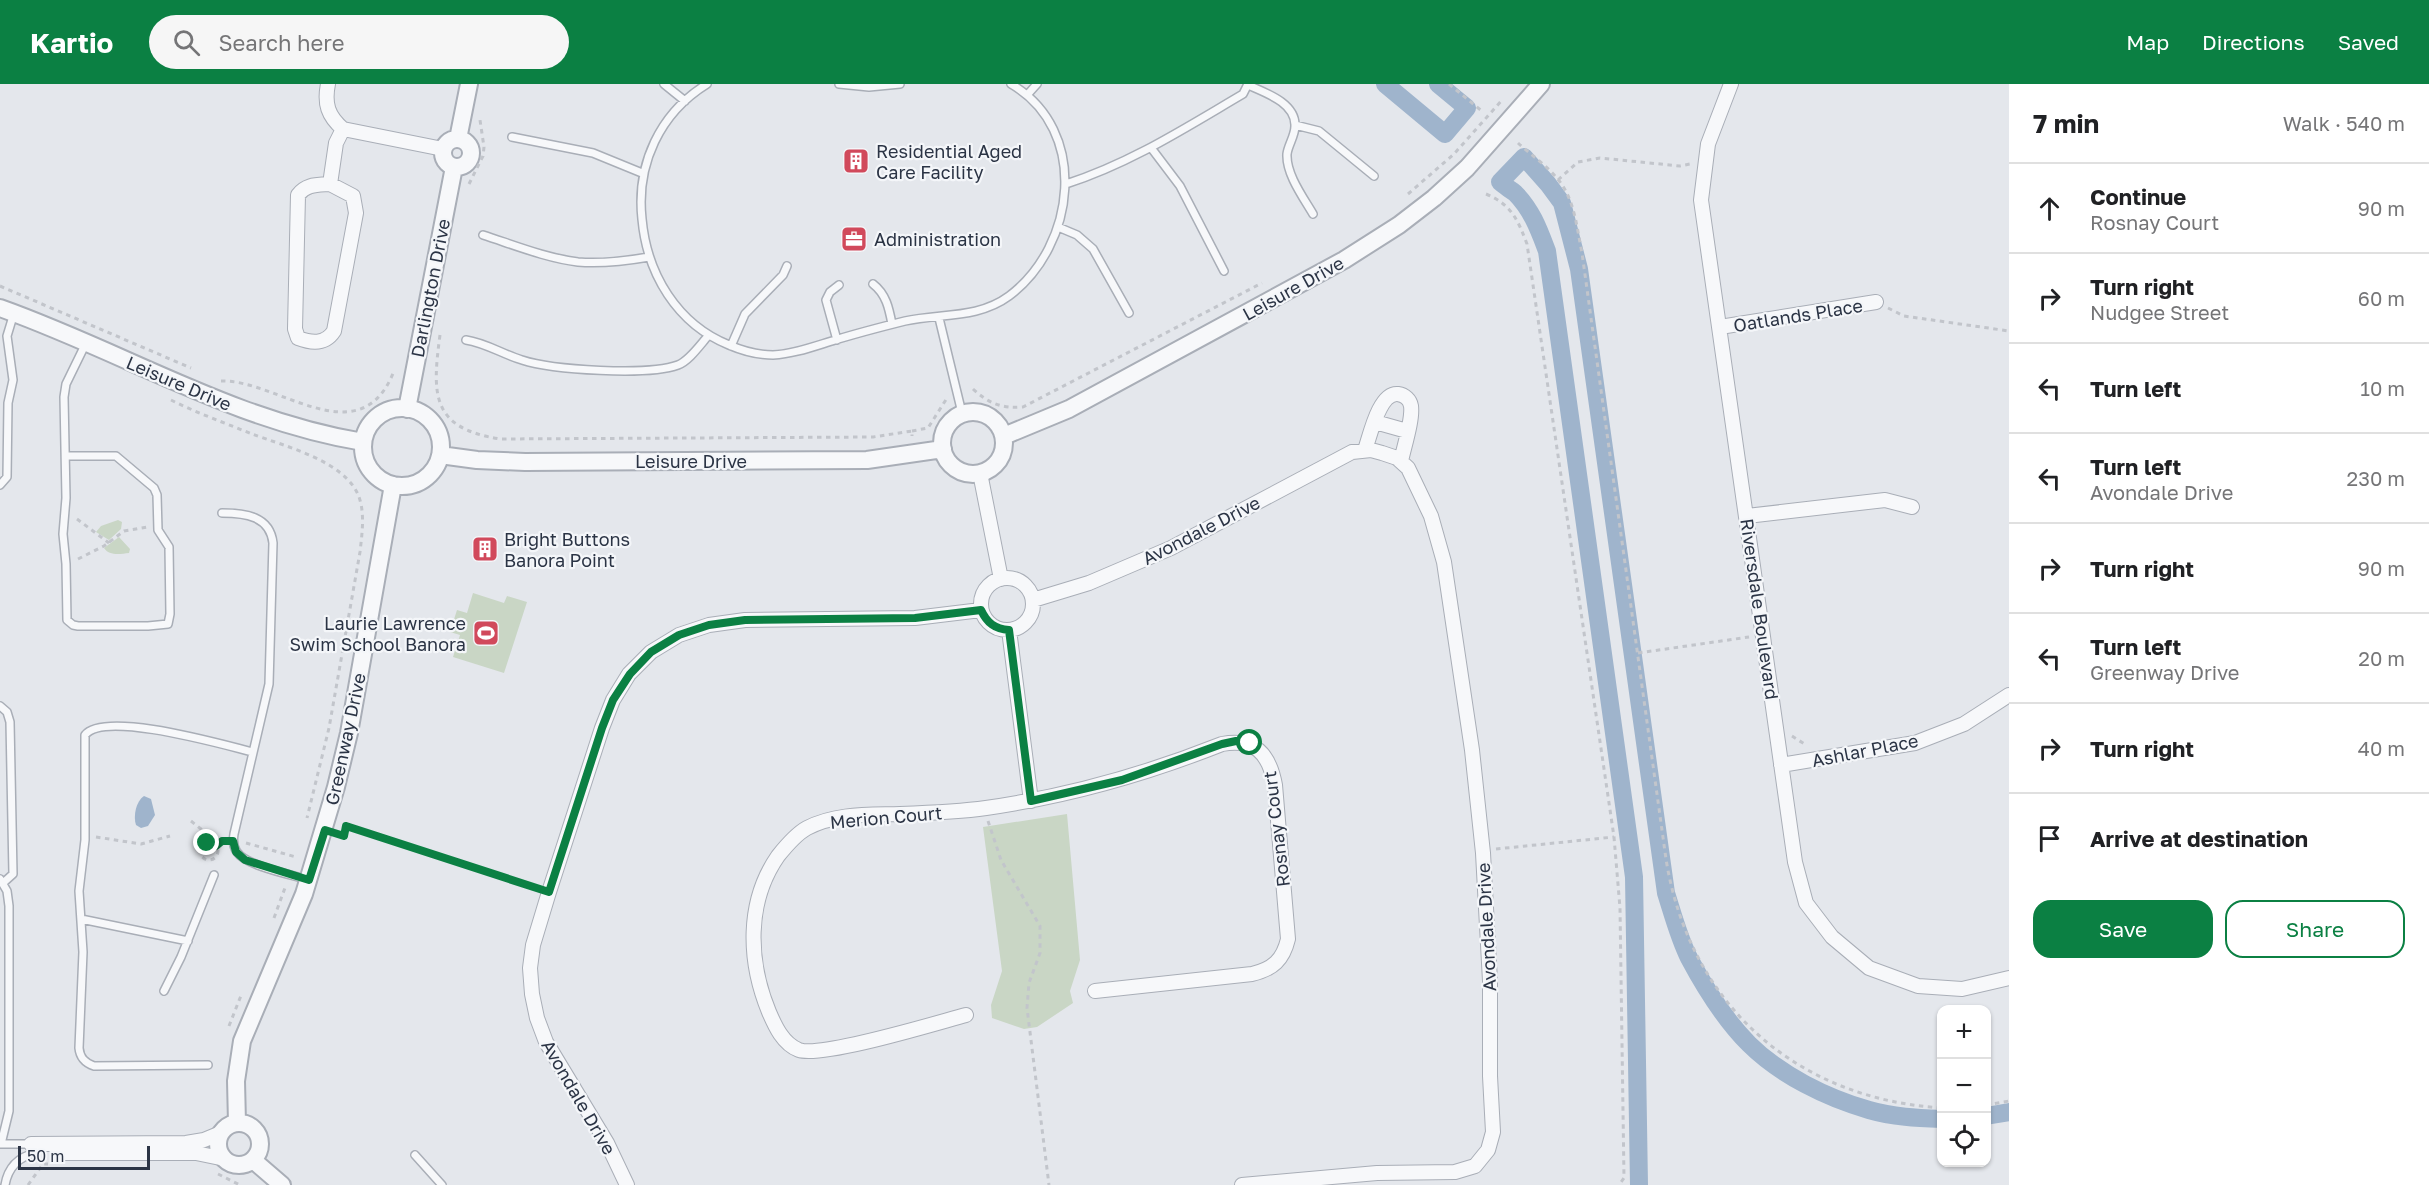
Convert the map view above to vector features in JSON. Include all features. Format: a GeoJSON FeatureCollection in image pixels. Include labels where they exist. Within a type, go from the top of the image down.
{"type":"FeatureCollection","features":[{"type":"Feature","properties":{"kind":"street"},"geometry":{"type":"LineString","coordinates":[[327,84],[326,107],[333,120],[343,129],[443,149]]}},
{"type":"Feature","properties":{"kind":"street"},"geometry":{"type":"LineString","coordinates":[[458,139],[469,84]]}},
{"type":"Feature","properties":{"kind":"street","name":"Leisure Drive"},"geometry":{"type":"LineString","coordinates":[[1004,436],[1079,403],[1344,260],[1399,225],[1467,168],[1541,84]]}},
{"type":"Feature","properties":{"kind":"street","name":"Riversdale Boulevard"},"geometry":{"type":"LineString","coordinates":[[1731,84],[1708,144],[1701,200],[1795,862],[1806,903],[1832,937],[1869,968],[1918,986],[1962,989],[2009,978]]}},
{"type":"Feature","properties":{"kind":"street"},"geometry":{"type":"LineString","coordinates":[[330,184],[336,143],[343,129]]}},
{"type":"Feature","properties":{"kind":"street"},"geometry":{"type":"LineString","coordinates":[[458,139],[466,143],[471,155],[466,163],[454,167],[446,162],[443,149],[450,140],[458,139]]}},
{"type":"Feature","properties":{"kind":"street","name":"Darlington Drive"},"geometry":{"type":"LineString","coordinates":[[407,409],[454,167]]}},
{"type":"Feature","properties":{"kind":"street"},"geometry":{"type":"LineString","coordinates":[[330,184],[353,196],[356,213],[334,331],[330,338],[319,342],[298,338],[295,329],[298,195],[303,189],[312,185],[330,184]]}},
{"type":"Feature","properties":{"kind":"street","name":"Oatlands Place"},"geometry":{"type":"LineString","coordinates":[[1720,327],[1876,302]]}},
{"type":"Feature","properties":{"kind":"street","name":"Leisure Drive"},"geometry":{"type":"LineString","coordinates":[[7,310],[178,385],[254,414],[321,435],[363,442]]}},
{"type":"Feature","properties":{"kind":"street"},"geometry":{"type":"LineString","coordinates":[[1392,394],[1401,395],[1410,404],[1407,430],[1401,461],[1387,454],[1365,450],[1384,399],[1392,394]]}},
{"type":"Feature","properties":{"kind":"street"},"geometry":{"type":"LineString","coordinates":[[397,409],[407,409],[417,412],[433,425],[438,434],[440,455],[431,473],[423,480],[413,484],[393,485],[384,482],[370,469],[365,460],[363,442],[366,432],[378,417],[397,409]]}},
{"type":"Feature","properties":{"kind":"street"},"geometry":{"type":"LineString","coordinates":[[973,411],[984,413],[1000,426],[1004,436],[1005,447],[1001,459],[993,467],[980,473],[962,472],[953,466],[943,449],[942,438],[946,427],[962,413],[973,411]]}},
{"type":"Feature","properties":{"kind":"street"},"geometry":{"type":"LineString","coordinates":[[1375,422],[1407,430]]}},
{"type":"Feature","properties":{"kind":"street","name":"Leisure Drive"},"geometry":{"type":"LineString","coordinates":[[440,455],[477,460],[525,462],[867,460],[943,449]]}},
{"type":"Feature","properties":{"kind":"street","name":"Avondale Drive"},"geometry":{"type":"LineString","coordinates":[[1033,600],[1132,566],[1171,548],[1346,454],[1365,450]]}},
{"type":"Feature","properties":{"kind":"street","name":"Avondale Drive"},"geometry":{"type":"LineString","coordinates":[[1242,1185],[1377,1173],[1455,1172],[1475,1166],[1488,1150],[1493,1132],[1490,1076],[1490,981],[1483,850],[1472,750],[1444,562],[1433,522],[1419,487],[1412,472],[1401,461]]}},
{"type":"Feature","properties":{"kind":"street"},"geometry":{"type":"LineString","coordinates":[[980,473],[1001,579]]}},
{"type":"Feature","properties":{"kind":"street","name":"Greenway Drive"},"geometry":{"type":"LineString","coordinates":[[237,1123],[236,1081],[242,1041],[292,926],[309,880],[325,830],[349,733],[393,485]]}},
{"type":"Feature","properties":{"kind":"street"},"geometry":{"type":"LineString","coordinates":[[1747,516],[1885,500],[1912,507]]}},
{"type":"Feature","properties":{"kind":"street"},"geometry":{"type":"LineString","coordinates":[[1010,578],[1025,585],[1033,600],[1028,620],[1009,630],[995,627],[984,617],[981,610],[981,602],[987,587],[1001,579],[1010,578]]}},
{"type":"Feature","properties":{"kind":"street","name":"Avondale Drive"},"geometry":{"type":"LineString","coordinates":[[627,1185],[607,1143],[550,1050],[537,1018],[530,968],[533,945],[549,892],[613,700],[630,674],[651,652],[679,635],[709,625],[745,620],[905,618],[981,610]]}},
{"type":"Feature","properties":{"kind":"street"},"geometry":{"type":"LineString","coordinates":[[1009,630],[1031,801]]}},
{"type":"Feature","properties":{"kind":"street","name":"Ashlar Place"},"geometry":{"type":"LineString","coordinates":[[1781,765],[1915,743],[1964,724],[2009,695]]}},
{"type":"Feature","properties":{"kind":"street","name":"Rosnay Court"},"geometry":{"type":"LineString","coordinates":[[1031,801],[1122,780],[1236,741],[1250,743],[1268,760],[1272,772],[1288,939],[1285,951],[1278,962],[1266,970],[1252,974],[1095,991]]}},
{"type":"Feature","properties":{"kind":"street","name":"Merion Court"},"geometry":{"type":"LineString","coordinates":[[966,1015],[827,1051],[801,1051],[791,1046],[783,1037],[768,1008],[758,981],[753,955],[753,927],[759,897],[768,871],[785,846],[806,829],[832,818],[984,808],[1031,801]]}},
{"type":"Feature","properties":{"kind":"street"},"geometry":{"type":"LineString","coordinates":[[237,1123],[250,1126],[259,1136],[260,1149],[253,1160],[242,1165],[196,1153],[33,1149],[186,1143],[204,1140],[237,1123]]}},
{"type":"Feature","properties":{"kind":"street"},"geometry":{"type":"LineString","coordinates":[[221,1133],[218,1146],[225,1159]]}},
{"type":"Feature","properties":{"kind":"street"},"geometry":{"type":"LineString","coordinates":[[253,1160],[282,1185]]}},
{"type":"Feature","properties":{"kind":"lane"},"geometry":{"type":"LineString","coordinates":[[664,84],[685,101]]}},
{"type":"Feature","properties":{"kind":"lane"},"geometry":{"type":"LineString","coordinates":[[707,84],[685,101],[666,121],[642,173],[640,202],[643,233],[658,280],[675,307],[708,336],[747,352],[774,355],[809,348],[910,320],[979,311],[1008,297],[1032,276],[1058,227],[1064,209],[1066,184],[1055,135],[1045,116],[1028,94],[1011,84]]}},
{"type":"Feature","properties":{"kind":"lane"},"geometry":{"type":"LineString","coordinates":[[839,84],[869,87],[900,84]]}},
{"type":"Feature","properties":{"kind":"lane"},"geometry":{"type":"LineString","coordinates":[[1028,94],[1037,84]]}},
{"type":"Feature","properties":{"kind":"lane"},"geometry":{"type":"LineString","coordinates":[[1066,184],[1113,168],[1152,149],[1243,94],[1248,85],[1279,99],[1290,111],[1295,125],[1287,154],[1290,167],[1312,214]]}},
{"type":"Feature","properties":{"kind":"lane"},"geometry":{"type":"LineString","coordinates":[[1295,125],[1319,130],[1374,176]]}},
{"type":"Feature","properties":{"kind":"lane"},"geometry":{"type":"LineString","coordinates":[[512,137],[593,153],[642,173]]}},
{"type":"Feature","properties":{"kind":"lane"},"geometry":{"type":"LineString","coordinates":[[1152,149],[1180,186],[1224,271]]}},
{"type":"Feature","properties":{"kind":"lane"},"geometry":{"type":"LineString","coordinates":[[1058,227],[1077,235],[1093,249],[1129,314]]}},
{"type":"Feature","properties":{"kind":"lane"},"geometry":{"type":"LineString","coordinates":[[483,235],[529,250],[579,262],[628,261],[649,257]]}},
{"type":"Feature","properties":{"kind":"lane"},"geometry":{"type":"LineString","coordinates":[[731,346],[745,314],[783,275],[787,266]]}},
{"type":"Feature","properties":{"kind":"lane"},"geometry":{"type":"LineString","coordinates":[[873,284],[880,290],[888,304],[892,324]]}},
{"type":"Feature","properties":{"kind":"lane"},"geometry":{"type":"LineString","coordinates":[[837,340],[826,300],[830,292],[839,285]]}},
{"type":"Feature","properties":{"kind":"lane"},"geometry":{"type":"LineString","coordinates":[[0,485],[7,477],[8,403],[13,380],[7,336],[7,310]]}},
{"type":"Feature","properties":{"kind":"lane"},"geometry":{"type":"LineString","coordinates":[[939,318],[962,413]]}},
{"type":"Feature","properties":{"kind":"lane"},"geometry":{"type":"LineString","coordinates":[[465,340],[481,342],[522,360],[546,365],[586,370],[642,370],[681,364],[708,336]]}},
{"type":"Feature","properties":{"kind":"lane"},"geometry":{"type":"LineString","coordinates":[[66,456],[113,456],[122,460],[154,488],[157,495],[158,530],[168,545],[170,556],[170,621],[167,624],[115,627],[78,626],[70,624],[66,615],[66,562],[63,542],[66,456],[65,389],[86,343]]}},
{"type":"Feature","properties":{"kind":"lane"},"geometry":{"type":"LineString","coordinates":[[222,513],[237,513],[258,519],[269,528],[273,538],[270,674],[233,841],[236,852],[245,860],[309,880]]}},
{"type":"Feature","properties":{"kind":"lane"},"geometry":{"type":"LineString","coordinates":[[0,706],[7,712],[10,722],[10,799],[14,824],[13,874],[2,881],[8,895],[9,906],[9,1111],[0,1144],[33,1149]]}},
{"type":"Feature","properties":{"kind":"lane"},"geometry":{"type":"LineString","coordinates":[[208,1065],[94,1066],[83,1059],[79,1048],[83,964],[80,891],[85,838],[85,735],[89,730],[107,728],[150,728],[253,752]]}},
{"type":"Feature","properties":{"kind":"lane"},"geometry":{"type":"LineString","coordinates":[[164,991],[188,941],[214,875]]}},
{"type":"Feature","properties":{"kind":"lane"},"geometry":{"type":"LineString","coordinates":[[81,919],[188,941]]}},
{"type":"Feature","properties":{"kind":"lane"},"geometry":{"type":"LineString","coordinates":[[5,1185],[8,1173],[16,1162],[33,1149]]}},
{"type":"Feature","properties":{"kind":"lane"},"geometry":{"type":"LineString","coordinates":[[415,1155],[442,1185]]}},
{"type":"Feature","properties":{"kind":"path"},"geometry":{"type":"LineString","coordinates":[[1449,84],[1483,112]]}},
{"type":"Feature","properties":{"kind":"path"},"geometry":{"type":"LineString","coordinates":[[1406,196],[1454,154],[1508,93]]}},
{"type":"Feature","properties":{"kind":"path"},"geometry":{"type":"LineString","coordinates":[[1518,143],[1558,180],[1572,205],[1582,253],[1669,874],[1682,922],[1700,961],[1735,1011],[1755,1032],[1784,1055],[1836,1085],[1875,1099],[1908,1106],[1937,1108]]}},
{"type":"Feature","properties":{"kind":"path"},"geometry":{"type":"LineString","coordinates":[[1558,180],[1578,162],[1600,158],[1680,166],[1706,160]]}},
{"type":"Feature","properties":{"kind":"path"},"geometry":{"type":"LineString","coordinates":[[1486,194],[1502,200],[1518,222],[1527,244],[1614,837],[1620,908],[1624,1131],[1624,1178],[1619,1185]]}},
{"type":"Feature","properties":{"kind":"path"},"geometry":{"type":"LineString","coordinates":[[974,388],[992,403],[1006,409],[1023,406],[1263,283]]}},
{"type":"Feature","properties":{"kind":"path"},"geometry":{"type":"LineString","coordinates":[[0,286],[200,372]]}},
{"type":"Feature","properties":{"kind":"path"},"geometry":{"type":"LineString","coordinates":[[1876,302],[1904,316],[2009,331]]}},
{"type":"Feature","properties":{"kind":"path"},"geometry":{"type":"LineString","coordinates":[[220,381],[239,382],[315,409],[340,412],[362,407],[378,396],[385,389],[394,371]]}},
{"type":"Feature","properties":{"kind":"path"},"geometry":{"type":"LineString","coordinates":[[912,432],[928,428],[949,396]]}},
{"type":"Feature","properties":{"kind":"path"},"geometry":{"type":"LineString","coordinates":[[170,400],[317,459],[342,474],[353,486],[359,498],[362,528],[354,593],[329,728],[305,826]]}},
{"type":"Feature","properties":{"kind":"path"},"geometry":{"type":"LineString","coordinates":[[65,518],[79,519],[109,543]]}},
{"type":"Feature","properties":{"kind":"path"},"geometry":{"type":"LineString","coordinates":[[66,562],[82,557],[109,543],[124,531],[157,523]]}},
{"type":"Feature","properties":{"kind":"path"},"geometry":{"type":"LineString","coordinates":[[1638,653],[1750,637]]}},
{"type":"Feature","properties":{"kind":"path"},"geometry":{"type":"LineString","coordinates":[[1778,737],[1794,735],[1806,745],[1816,745]]}},
{"type":"Feature","properties":{"kind":"path"},"geometry":{"type":"LineString","coordinates":[[984,808],[1000,860],[1040,926],[1040,953],[1029,983],[1027,1008],[1049,1185]]}},
{"type":"Feature","properties":{"kind":"path"},"geometry":{"type":"LineString","coordinates":[[191,821],[203,832],[207,843]]}},
{"type":"Feature","properties":{"kind":"path"},"geometry":{"type":"LineString","coordinates":[[325,830],[344,836],[346,826],[549,892]]}},
{"type":"Feature","properties":{"kind":"path"},"geometry":{"type":"LineString","coordinates":[[85,838],[107,837],[141,844],[170,836]]}},
{"type":"Feature","properties":{"kind":"path"},"geometry":{"type":"LineString","coordinates":[[1483,850],[1614,837]]}},
{"type":"Feature","properties":{"kind":"path"},"geometry":{"type":"LineString","coordinates":[[216,846],[222,841],[233,841],[296,857],[273,918]]}},
{"type":"Feature","properties":{"kind":"path"},"geometry":{"type":"LineString","coordinates":[[207,843],[200,851],[206,859],[212,860],[217,856],[216,846]]}},
{"type":"Feature","properties":{"kind":"path"},"geometry":{"type":"LineString","coordinates":[[207,843],[216,846]]}},
{"type":"Feature","properties":{"kind":"path"},"geometry":{"type":"LineString","coordinates":[[227,1031],[247,983]]}},
{"type":"Feature","properties":{"kind":"path"},"geometry":{"type":"LineString","coordinates":[[1991,1105],[2009,1101]]}},
{"type":"Feature","properties":{"kind":"green space"},"geometry":{"type":"Polygon","coordinates":[[[118,520],[122,522],[121,529],[109,540],[96,532],[101,526],[118,520]]]}},
{"type":"Feature","properties":{"kind":"green space"},"geometry":{"type":"Polygon","coordinates":[[[119,537],[130,549],[129,553],[118,554],[106,551],[104,548],[119,537]]]}},
{"type":"Feature","properties":{"kind":"green space","name":"Laurie Lawrence Swim School Banora"},"geometry":{"type":"Polygon","coordinates":[[[473,593],[504,603],[507,596],[527,602],[504,673],[453,657],[460,635],[450,632],[457,610],[467,613],[473,593]]]}},
{"type":"Feature","properties":{"kind":"green space"},"geometry":{"type":"Polygon","coordinates":[[[1067,814],[1080,960],[1070,991],[1073,1003],[1037,1027],[1024,1029],[992,1018],[991,1005],[1002,971],[983,827],[1067,814]]]}},
{"type":"Feature","properties":{"kind":"water"},"geometry":{"type":"Polygon","coordinates":[[[144,796],[151,799],[155,815],[148,826],[141,828],[136,825],[135,813],[139,801],[144,796]]]}},
{"type":"Feature","properties":{"kind":"waterway"},"geometry":{"type":"LineString","coordinates":[[1385,84],[1445,134],[1467,108],[1438,84]]}},
{"type":"Feature","properties":{"kind":"waterway"},"geometry":{"type":"LineString","coordinates":[[1639,1185],[1634,877],[1547,251],[1526,206],[1515,193],[1500,182],[1524,157],[1562,203],[1579,269],[1666,893],[1685,950],[1709,992],[1732,1025],[1749,1044],[1775,1066],[1821,1092],[1869,1110],[1896,1116],[1937,1119]]}},
{"type":"Feature","properties":{"kind":"waterway"},"geometry":{"type":"LineString","coordinates":[[1991,1115],[2009,1112]]}},
{"type":"Feature","properties":{"kind":"place","name":"Residential Aged Care Facility"},"geometry":{"type":"Point","coordinates":[856,161]}},
{"type":"Feature","properties":{"kind":"place","name":"Administration"},"geometry":{"type":"Point","coordinates":[854,239]}},
{"type":"Feature","properties":{"kind":"place","name":"Bright Buttons Banora Point"},"geometry":{"type":"Point","coordinates":[485,549]}},
{"type":"Feature","properties":{"kind":"place","name":"Laurie Lawrence Swim School Banora"},"geometry":{"type":"Point","coordinates":[486,633]}},
{"type":"Feature","properties":{"kind":"route"},"geometry":{"type":"LineString","coordinates":[[207,843],[216,846],[222,841],[233,841],[236,852],[245,860],[309,880],[325,830],[344,836],[346,826],[549,892],[602,728],[613,700],[630,674],[651,652],[679,635],[709,625],[745,620],[915,618],[981,610],[989,623],[1002,630],[1009,630],[1031,801],[1122,780],[1164,767],[1222,744],[1236,741],[1250,743]]}}]}
